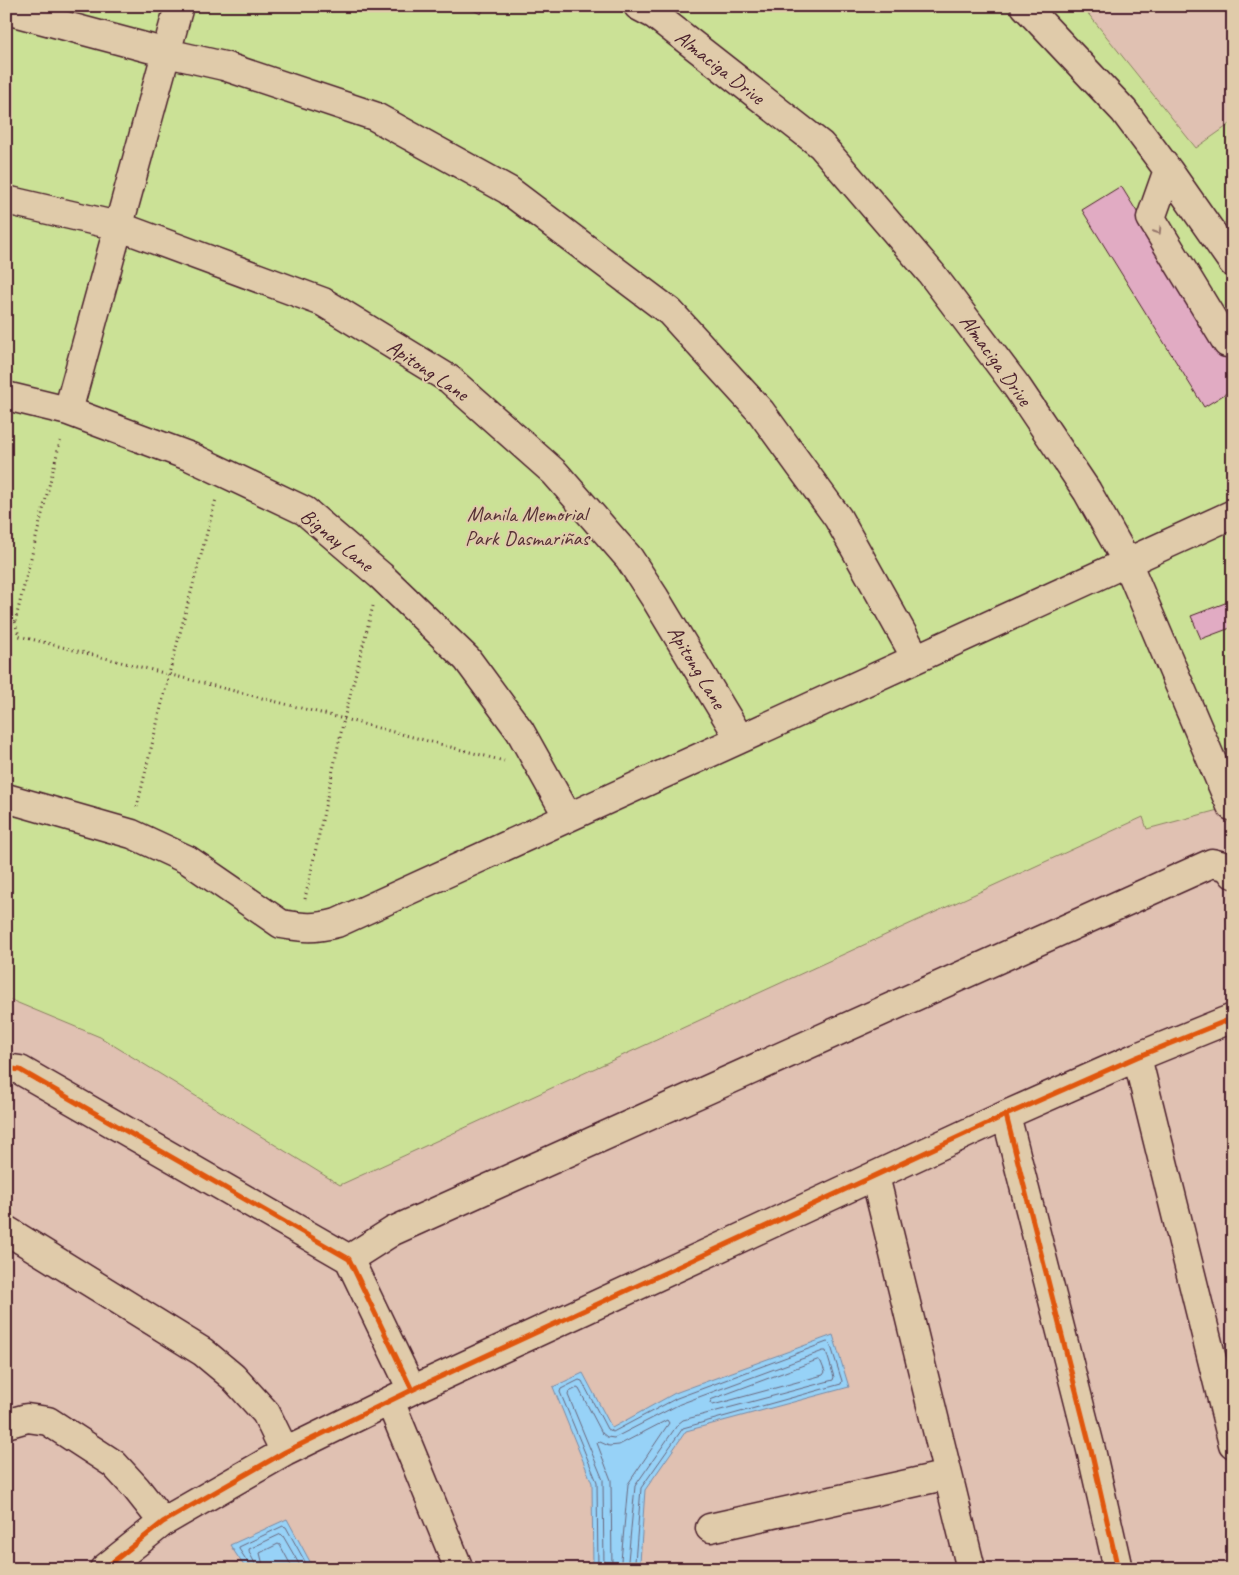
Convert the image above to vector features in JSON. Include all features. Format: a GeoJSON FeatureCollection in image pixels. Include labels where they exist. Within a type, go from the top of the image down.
{"type":"FeatureCollection","features":[{"type":"Feature","properties":{"kind":"street"},"geometry":{"type":"LineString","coordinates":[[68,411],[179,6]]}},
{"type":"Feature","properties":{"kind":"street","name":"Almaciga Drive"},"geometry":{"type":"LineString","coordinates":[[638,6],[655,16],[821,146],[932,273],[1017,387],[1087,491],[1127,562],[1232,806]]}},
{"type":"Feature","properties":{"kind":"street"},"geometry":{"type":"LineString","coordinates":[[1025,6],[1124,110],[1233,263]]}},
{"type":"Feature","properties":{"kind":"street"},"geometry":{"type":"LineString","coordinates":[[6,10],[224,66],[374,116],[508,190],[670,312],[761,412],[838,518],[916,658]]}},
{"type":"Feature","properties":{"kind":"street"},"geometry":{"type":"LineString","coordinates":[[1168,170],[1150,218],[1227,343],[1233,343]]}},
{"type":"Feature","properties":{"kind":"street","name":"Apitong Lane"},"geometry":{"type":"LineString","coordinates":[[6,200],[118,226],[323,302],[449,379],[555,473],[629,558],[740,739]]}},
{"type":"Feature","properties":{"kind":"street","name":"Bignay Lane"},"geometry":{"type":"LineString","coordinates":[[6,396],[68,411],[191,457],[305,511],[381,576],[467,660],[520,730],[568,817]]}},
{"type":"Feature","properties":{"kind":"street"},"geometry":{"type":"LineString","coordinates":[[6,798],[131,834],[188,860],[281,924],[316,928],[337,923],[1233,514]]}},
{"type":"Feature","properties":{"kind":"street"},"geometry":{"type":"LineString","coordinates":[[349,1259],[393,1231],[1212,863],[1228,867],[1233,874]]}},
{"type":"Feature","properties":{"kind":"street"},"geometry":{"type":"LineString","coordinates":[[104,1569],[163,1522],[286,1452],[401,1395],[1006,1115],[1137,1057],[1233,1018]]}},
{"type":"Feature","properties":{"kind":"street"},"geometry":{"type":"LineString","coordinates":[[1137,1057],[1233,1444]]}},
{"type":"Feature","properties":{"kind":"street"},"geometry":{"type":"LineString","coordinates":[[6,1068],[20,1070],[349,1259],[401,1395],[459,1569]]}},
{"type":"Feature","properties":{"kind":"street"},"geometry":{"type":"LineString","coordinates":[[1006,1115],[1091,1450],[1118,1569]]}},
{"type":"Feature","properties":{"kind":"street"},"geometry":{"type":"LineString","coordinates":[[875,1176],[971,1569]]}},
{"type":"Feature","properties":{"kind":"street"},"geometry":{"type":"LineString","coordinates":[[6,1230],[203,1352],[233,1376],[266,1412],[286,1452]]}},
{"type":"Feature","properties":{"kind":"street"},"geometry":{"type":"LineString","coordinates":[[6,1424],[27,1418],[48,1421],[114,1464],[163,1522]]}},
{"type":"Feature","properties":{"kind":"street"},"geometry":{"type":"LineString","coordinates":[[710,1528],[948,1475]]}},
{"type":"Feature","properties":{"kind":"path"},"geometry":{"type":"LineString","coordinates":[[68,411],[15,622],[19,636],[544,771]]}},
{"type":"Feature","properties":{"kind":"path"},"geometry":{"type":"LineString","coordinates":[[131,834],[169,674],[223,471]]}},
{"type":"Feature","properties":{"kind":"path"},"geometry":{"type":"LineString","coordinates":[[298,927],[344,719],[381,576]]}},
{"type":"Feature","properties":{"kind":"path"},"geometry":{"type":"LineString","coordinates":[[6,620],[15,622]]}},
{"type":"Feature","properties":{"kind":"green space","name":"Manila Memorial Park Dasmariñas"},"geometry":{"type":"Polygon","coordinates":[[[6,6],[1082,6],[1196,148],[1233,122],[1233,806],[1147,829],[1143,817],[340,1185],[100,1037],[6,998],[6,6]]]}},
{"type":"Feature","properties":{"kind":"water"},"geometry":{"type":"Polygon","coordinates":[[[833,1335],[849,1387],[686,1431],[645,1490],[640,1562],[643,1569],[593,1569],[592,1483],[553,1387],[583,1373],[612,1428],[675,1393],[833,1335]]]}},
{"type":"Feature","properties":{"kind":"water"},"geometry":{"type":"Polygon","coordinates":[[[287,1519],[314,1569],[246,1569],[230,1545],[287,1519]]]}},
{"type":"Feature","properties":{"kind":"building"},"geometry":{"type":"Polygon","coordinates":[[[465,6],[485,6],[481,14],[465,6]]]}},
{"type":"Feature","properties":{"kind":"building"},"geometry":{"type":"Polygon","coordinates":[[[1121,186],[1233,367],[1233,389],[1204,407],[1082,210],[1121,186]]]}},
{"type":"Feature","properties":{"kind":"building"},"geometry":{"type":"Polygon","coordinates":[[[1233,600],[1233,627],[1201,639],[1191,616],[1233,600]]]}},
{"type":"Feature","properties":{"kind":"cycle path"},"geometry":{"type":"LineString","coordinates":[[104,1569],[163,1522],[285,1452],[412,1390],[1006,1115],[1137,1057],[1233,1018]]}},
{"type":"Feature","properties":{"kind":"cycle path"},"geometry":{"type":"LineString","coordinates":[[6,1068],[20,1070],[349,1259],[412,1390]]}},
{"type":"Feature","properties":{"kind":"cycle path"},"geometry":{"type":"LineString","coordinates":[[1006,1115],[1091,1450],[1118,1569]]}}]}
